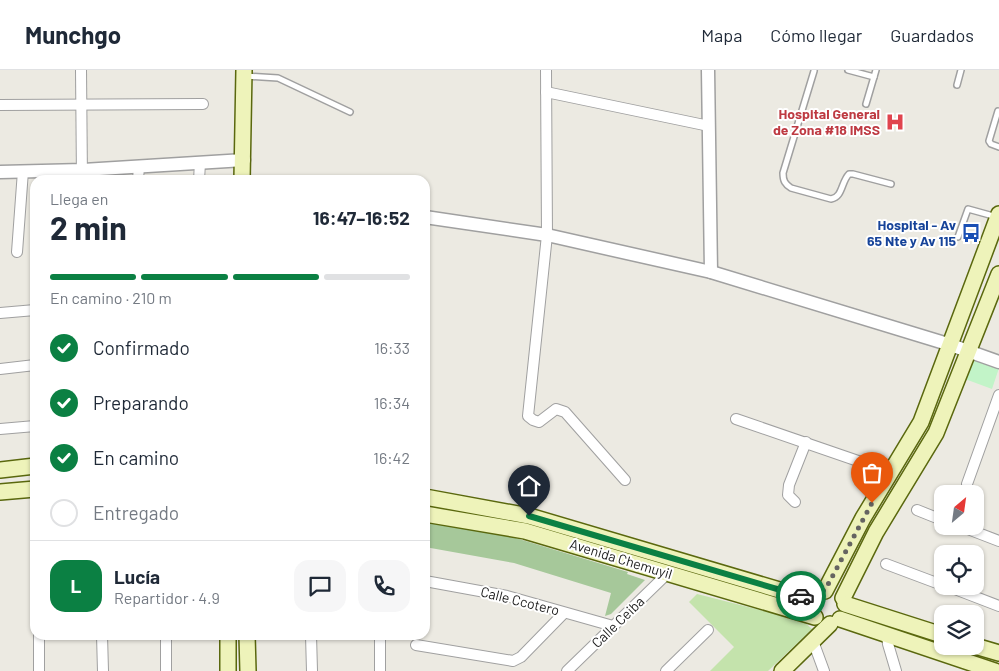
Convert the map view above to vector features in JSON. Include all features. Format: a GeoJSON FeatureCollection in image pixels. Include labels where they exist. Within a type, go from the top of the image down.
{"type":"FeatureCollection","features":[{"type":"Feature","properties":{"kind":"main road"},"geometry":{"type":"LineString","coordinates":[[242,175],[244,73]]}},
{"type":"Feature","properties":{"kind":"main road"},"geometry":{"type":"LineString","coordinates":[[825,590],[863,518],[921,422],[998,216]]}},
{"type":"Feature","properties":{"kind":"main road"},"geometry":{"type":"LineString","coordinates":[[782,671],[835,622],[845,609],[844,601],[876,532],[936,433],[999,274]]}},
{"type":"Feature","properties":{"kind":"main road"},"geometry":{"type":"LineString","coordinates":[[0,470],[30,467]]}},
{"type":"Feature","properties":{"kind":"main road"},"geometry":{"type":"LineString","coordinates":[[0,492],[30,490]]}},
{"type":"Feature","properties":{"kind":"main road","name":"Avenida Chemuyil"},"geometry":{"type":"LineString","coordinates":[[430,498],[813,600]]}},
{"type":"Feature","properties":{"kind":"main road","name":"Avenida Chemuyil"},"geometry":{"type":"LineString","coordinates":[[430,514],[527,524],[668,573],[815,617]]}},
{"type":"Feature","properties":{"kind":"main road"},"geometry":{"type":"LineString","coordinates":[[934,632],[844,601],[835,592],[825,590],[820,592],[813,600],[811,609],[815,617],[824,623],[835,622],[887,635],[995,671]]}},
{"type":"Feature","properties":{"kind":"main road"},"geometry":{"type":"LineString","coordinates":[[228,640],[228,671]]}},
{"type":"Feature","properties":{"kind":"main road"},"geometry":{"type":"LineString","coordinates":[[247,640],[248,671]]}},
{"type":"Feature","properties":{"kind":"main road"},"geometry":{"type":"LineString","coordinates":[[984,649],[999,653]]}},
{"type":"Feature","properties":{"kind":"street"},"geometry":{"type":"LineString","coordinates":[[81,70],[82,175]]}},
{"type":"Feature","properties":{"kind":"street"},"geometry":{"type":"LineString","coordinates":[[546,70],[547,235],[528,416],[539,422],[556,409],[565,412],[625,480]]}},
{"type":"Feature","properties":{"kind":"street"},"geometry":{"type":"LineString","coordinates":[[708,70],[711,272]]}},
{"type":"Feature","properties":{"kind":"street"},"geometry":{"type":"LineString","coordinates":[[546,92],[709,126]]}},
{"type":"Feature","properties":{"kind":"street"},"geometry":{"type":"LineString","coordinates":[[0,105],[203,104]]}},
{"type":"Feature","properties":{"kind":"street"},"geometry":{"type":"LineString","coordinates":[[0,172],[23,171],[82,175],[138,166],[244,160]]}},
{"type":"Feature","properties":{"kind":"street"},"geometry":{"type":"LineString","coordinates":[[199,175],[200,163]]}},
{"type":"Feature","properties":{"kind":"street"},"geometry":{"type":"LineString","coordinates":[[138,166],[138,175]]}},
{"type":"Feature","properties":{"kind":"street"},"geometry":{"type":"LineString","coordinates":[[17,252],[23,171]]}},
{"type":"Feature","properties":{"kind":"street"},"geometry":{"type":"LineString","coordinates":[[430,218],[547,235],[711,272],[951,344],[999,362]]}},
{"type":"Feature","properties":{"kind":"street"},"geometry":{"type":"LineString","coordinates":[[0,313],[30,310]]}},
{"type":"Feature","properties":{"kind":"street"},"geometry":{"type":"LineString","coordinates":[[0,369],[30,365]]}},
{"type":"Feature","properties":{"kind":"street"},"geometry":{"type":"LineString","coordinates":[[967,484],[999,395]]}},
{"type":"Feature","properties":{"kind":"street"},"geometry":{"type":"LineString","coordinates":[[736,419],[890,472]]}},
{"type":"Feature","properties":{"kind":"street"},"geometry":{"type":"LineString","coordinates":[[0,429],[30,426]]}},
{"type":"Feature","properties":{"kind":"street"},"geometry":{"type":"LineString","coordinates":[[795,502],[788,494],[789,485],[806,442]]}},
{"type":"Feature","properties":{"kind":"street"},"geometry":{"type":"LineString","coordinates":[[917,510],[934,517]]}},
{"type":"Feature","properties":{"kind":"street"},"geometry":{"type":"LineString","coordinates":[[983,535],[999,541]]}},
{"type":"Feature","properties":{"kind":"street"},"geometry":{"type":"LineString","coordinates":[[886,564],[934,582]]}},
{"type":"Feature","properties":{"kind":"street","name":"Calle Ceiba"},"geometry":{"type":"LineString","coordinates":[[567,671],[668,573]]}},
{"type":"Feature","properties":{"kind":"street","name":"Calle Ccotero"},"geometry":{"type":"LineString","coordinates":[[430,582],[507,596],[613,626]]}},
{"type":"Feature","properties":{"kind":"street"},"geometry":{"type":"LineString","coordinates":[[970,595],[999,606]]}},
{"type":"Feature","properties":{"kind":"street"},"geometry":{"type":"LineString","coordinates":[[416,645],[513,661],[517,660],[564,613]]}},
{"type":"Feature","properties":{"kind":"street"},"geometry":{"type":"LineString","coordinates":[[666,671],[708,630]]}},
{"type":"Feature","properties":{"kind":"street"},"geometry":{"type":"LineString","coordinates":[[887,635],[896,671]]}},
{"type":"Feature","properties":{"kind":"street"},"geometry":{"type":"LineString","coordinates":[[39,640],[39,671]]}},
{"type":"Feature","properties":{"kind":"street"},"geometry":{"type":"LineString","coordinates":[[102,640],[102,671]]}},
{"type":"Feature","properties":{"kind":"street"},"geometry":{"type":"LineString","coordinates":[[166,640],[166,671]]}},
{"type":"Feature","properties":{"kind":"street"},"geometry":{"type":"LineString","coordinates":[[311,640],[312,671]]}},
{"type":"Feature","properties":{"kind":"street"},"geometry":{"type":"LineString","coordinates":[[380,640],[380,671]]}},
{"type":"Feature","properties":{"kind":"street"},"geometry":{"type":"LineString","coordinates":[[813,641],[824,671]]}},
{"type":"Feature","properties":{"kind":"lane"},"geometry":{"type":"LineString","coordinates":[[814,70],[783,173],[786,185],[834,199],[839,195],[844,180],[849,174],[891,184]]}},
{"type":"Feature","properties":{"kind":"lane"},"geometry":{"type":"LineString","coordinates":[[848,70],[874,77]]}},
{"type":"Feature","properties":{"kind":"lane"},"geometry":{"type":"LineString","coordinates":[[866,104],[876,70]]}},
{"type":"Feature","properties":{"kind":"lane"},"geometry":{"type":"LineString","coordinates":[[957,85],[961,70]]}},
{"type":"Feature","properties":{"kind":"lane"},"geometry":{"type":"LineString","coordinates":[[244,73],[278,78],[350,112]]}},
{"type":"Feature","properties":{"kind":"lane"},"geometry":{"type":"LineString","coordinates":[[998,111],[989,141],[991,144],[999,147]]}},
{"type":"Feature","properties":{"kind":"lane"},"geometry":{"type":"LineString","coordinates":[[958,237],[968,208],[998,216]]}},
{"type":"Feature","properties":{"kind":"green space"},"geometry":{"type":"Polygon","coordinates":[[[972,358],[999,368],[992,389],[965,379],[972,358]]]}},
{"type":"Feature","properties":{"kind":"green space"},"geometry":{"type":"Polygon","coordinates":[[[430,523],[509,536],[628,572],[627,574],[645,580],[611,614],[605,616],[611,593],[514,563],[430,548],[430,523]]]}},
{"type":"Feature","properties":{"kind":"green space"},"geometry":{"type":"Polygon","coordinates":[[[697,594],[803,621],[812,629],[768,671],[710,671],[734,647],[689,602],[697,594]]]}},
{"type":"Feature","properties":{"kind":"way so far"},"geometry":{"type":"LineString","coordinates":[[801,596],[813,600],[816,595],[825,590],[872,503]]}},
{"type":"Feature","properties":{"kind":"place","name":"Hospital General de Zona #18 IMSS"},"geometry":{"type":"Point","coordinates":[895,122]}},
{"type":"Feature","properties":{"kind":"place","name":"Hospital - Av 65 Nte y Av 115"},"geometry":{"type":"Point","coordinates":[971,233]}},
{"type":"Feature","properties":{"kind":"route"},"geometry":{"type":"LineString","coordinates":[[529,516],[801,596]]}}]}
